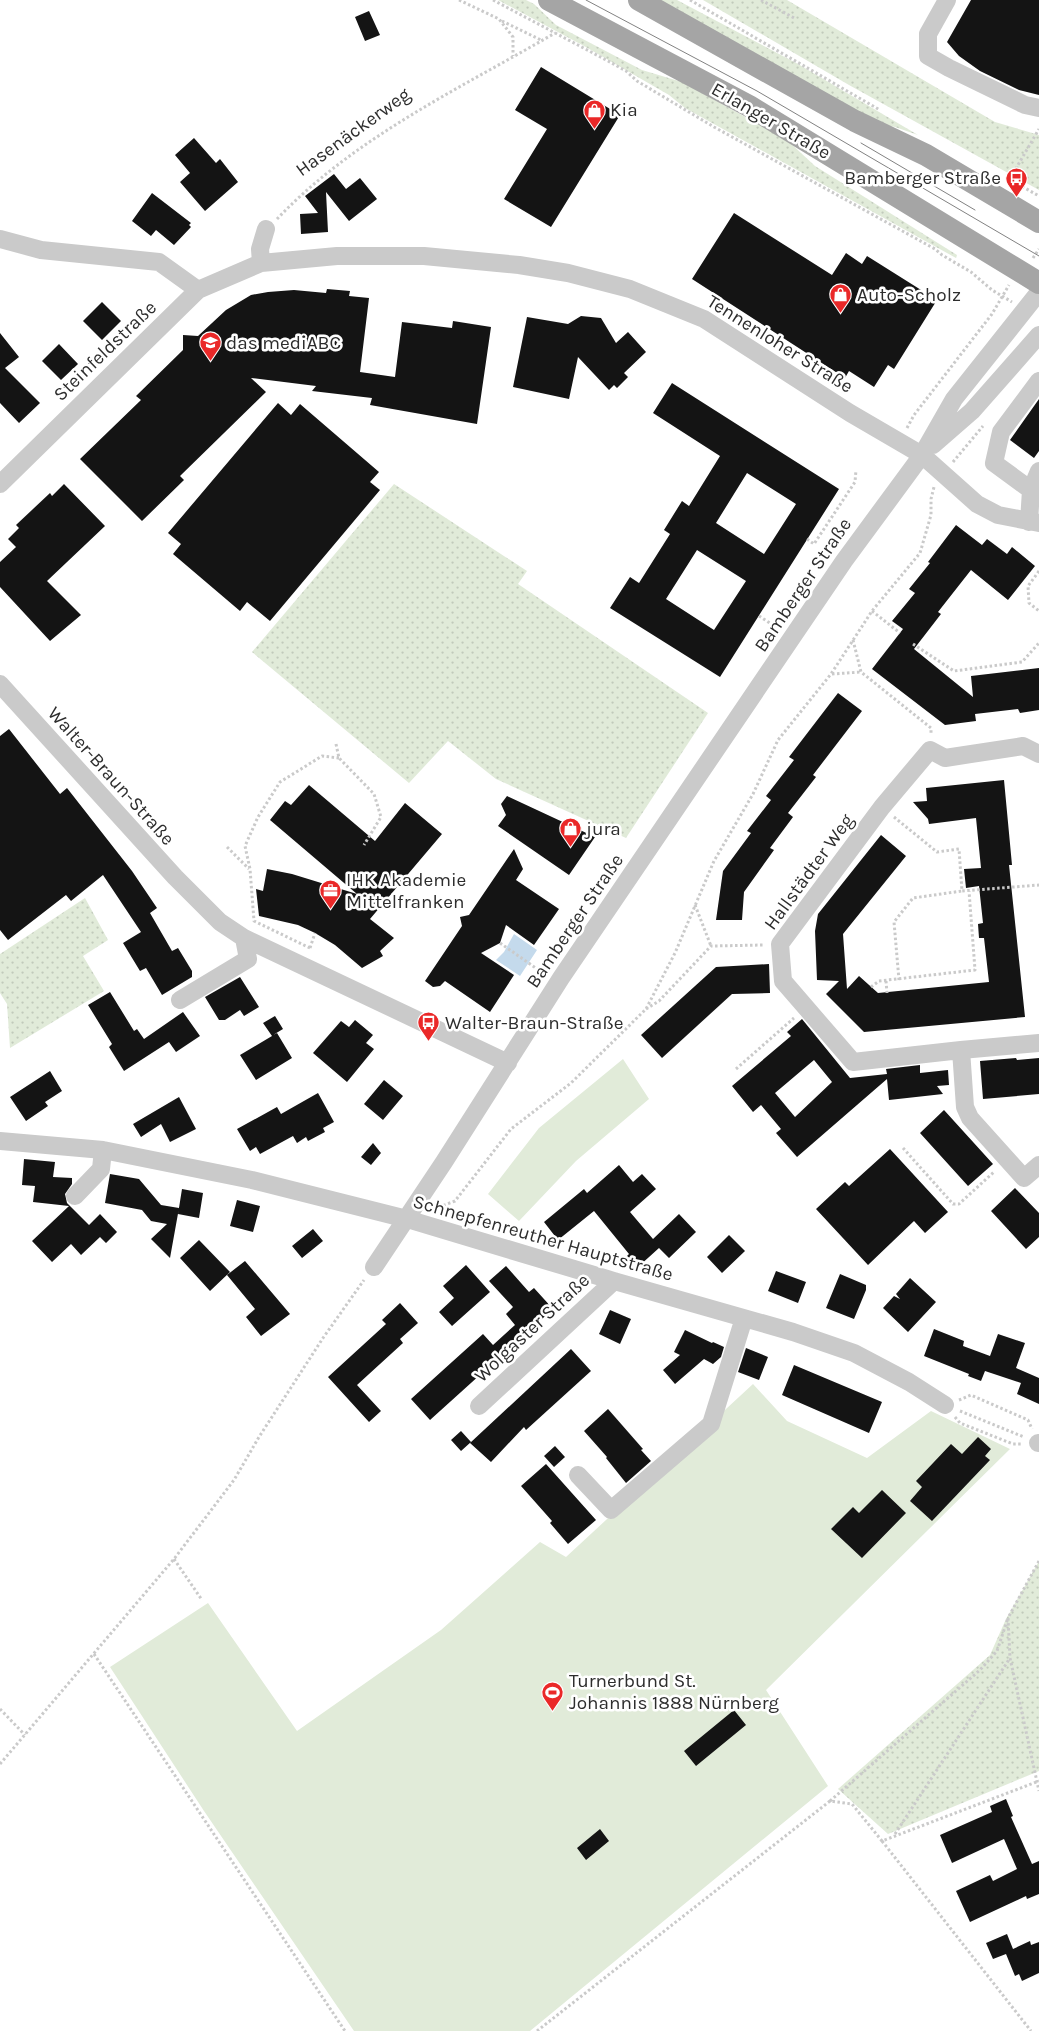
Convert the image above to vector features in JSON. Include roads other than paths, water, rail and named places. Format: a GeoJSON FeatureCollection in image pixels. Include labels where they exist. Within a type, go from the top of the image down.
{"type":"FeatureCollection","features":[{"type":"Feature","properties":{"kind":"main road","name":"Erlanger Straße"},"geometry":{"type":"LineString","coordinates":[[549,0],[781,125],[1039,283]]}},
{"type":"Feature","properties":{"kind":"main road"},"geometry":{"type":"LineString","coordinates":[[640,0],[855,121],[918,150],[1039,222]]}},
{"type":"Feature","properties":{"kind":"street"},"geometry":{"type":"LineString","coordinates":[[946,0],[928,34],[928,56],[1025,105],[1039,108]]}},
{"type":"Feature","properties":{"kind":"street"},"geometry":{"type":"LineString","coordinates":[[257,265],[266,229]]}},
{"type":"Feature","properties":{"kind":"street"},"geometry":{"type":"LineString","coordinates":[[0,239],[41,250],[159,262],[198,290]]}},
{"type":"Feature","properties":{"kind":"street","name":"Tennenloher Straße"},"geometry":{"type":"LineString","coordinates":[[257,265],[338,256],[424,256],[519,264],[568,273],[630,289],[704,319],[850,412],[922,455],[977,504],[998,515],[1034,522]]}},
{"type":"Feature","properties":{"kind":"street","name":"Steinfeldstraße"},"geometry":{"type":"LineString","coordinates":[[0,484],[198,290],[257,265]]}},
{"type":"Feature","properties":{"kind":"street","name":"Bamberger Straße"},"geometry":{"type":"LineString","coordinates":[[374,1267],[562,978],[844,561],[922,455],[954,400],[1039,292]]}},
{"type":"Feature","properties":{"kind":"street","name":"Bamberger Straße"},"geometry":{"type":"LineString","coordinates":[[922,455],[972,411],[1039,335]]}},
{"type":"Feature","properties":{"kind":"street"},"geometry":{"type":"LineString","coordinates":[[1031,490],[994,463],[1000,432],[1039,381]]}},
{"type":"Feature","properties":{"kind":"street"},"geometry":{"type":"LineString","coordinates":[[1034,522],[1031,490],[1039,471]]}},
{"type":"Feature","properties":{"kind":"street","name":"Walter-Braun-Straße"},"geometry":{"type":"LineString","coordinates":[[0,684],[174,877],[220,922],[244,938],[508,1063]]}},
{"type":"Feature","properties":{"kind":"street","name":"Hallstädter Weg"},"geometry":{"type":"LineString","coordinates":[[1039,754],[1023,746],[945,758],[930,750],[882,807],[780,944],[783,981],[853,1062],[1039,1043]]}},
{"type":"Feature","properties":{"kind":"street"},"geometry":{"type":"LineString","coordinates":[[180,1000],[248,959],[244,938]]}},
{"type":"Feature","properties":{"kind":"street"},"geometry":{"type":"LineString","coordinates":[[961,1050],[965,1107],[970,1118],[1024,1178],[1039,1165]]}},
{"type":"Feature","properties":{"kind":"street","name":"Schnepfenreuther Hauptstraße"},"geometry":{"type":"LineString","coordinates":[[0,1141],[104,1150],[252,1180],[407,1219],[793,1332],[854,1353],[910,1382],[945,1405]]}},
{"type":"Feature","properties":{"kind":"street"},"geometry":{"type":"LineString","coordinates":[[74,1196],[100,1169],[104,1150]]}},
{"type":"Feature","properties":{"kind":"street","name":"Wolgaster Straße"},"geometry":{"type":"LineString","coordinates":[[478,1406],[614,1281]]}},
{"type":"Feature","properties":{"kind":"street"},"geometry":{"type":"LineString","coordinates":[[578,1475],[611,1510],[711,1424],[744,1318]]}},
{"type":"Feature","properties":{"kind":"water"},"geometry":{"type":"Polygon","coordinates":[[[514,934],[537,950],[520,976],[496,960],[504,952],[514,934]]]}},
{"type":"Feature","properties":{"kind":"tram line"},"geometry":{"type":"LineString","coordinates":[[586,0],[757,91],[1039,256]]}},
{"type":"Feature","properties":{"kind":"tram line"},"geometry":{"type":"LineString","coordinates":[[861,143],[975,210]]}},
{"type":"Feature","properties":{"kind":"place","name":"Kia"},"geometry":{"type":"Point","coordinates":[594,129]}},
{"type":"Feature","properties":{"kind":"place","name":"Bamberger Straße"},"geometry":{"type":"Point","coordinates":[1017,197]}},
{"type":"Feature","properties":{"kind":"place","name":"Auto-Scholz"},"geometry":{"type":"Point","coordinates":[841,314]}},
{"type":"Feature","properties":{"kind":"place","name":"das mediABC"},"geometry":{"type":"Point","coordinates":[210,362]}},
{"type":"Feature","properties":{"kind":"place","name":"jura"},"geometry":{"type":"Point","coordinates":[570,848]}},
{"type":"Feature","properties":{"kind":"place","name":"IHK Akademie Mittelfranken"},"geometry":{"type":"Point","coordinates":[330,910]}},
{"type":"Feature","properties":{"kind":"place","name":"Walter-Braun-Straße"},"geometry":{"type":"Point","coordinates":[429,1042]}},
{"type":"Feature","properties":{"kind":"place","name":"Turnerbund St. Johannis 1888 Nürnberg"},"geometry":{"type":"Point","coordinates":[553,1711]}}]}
